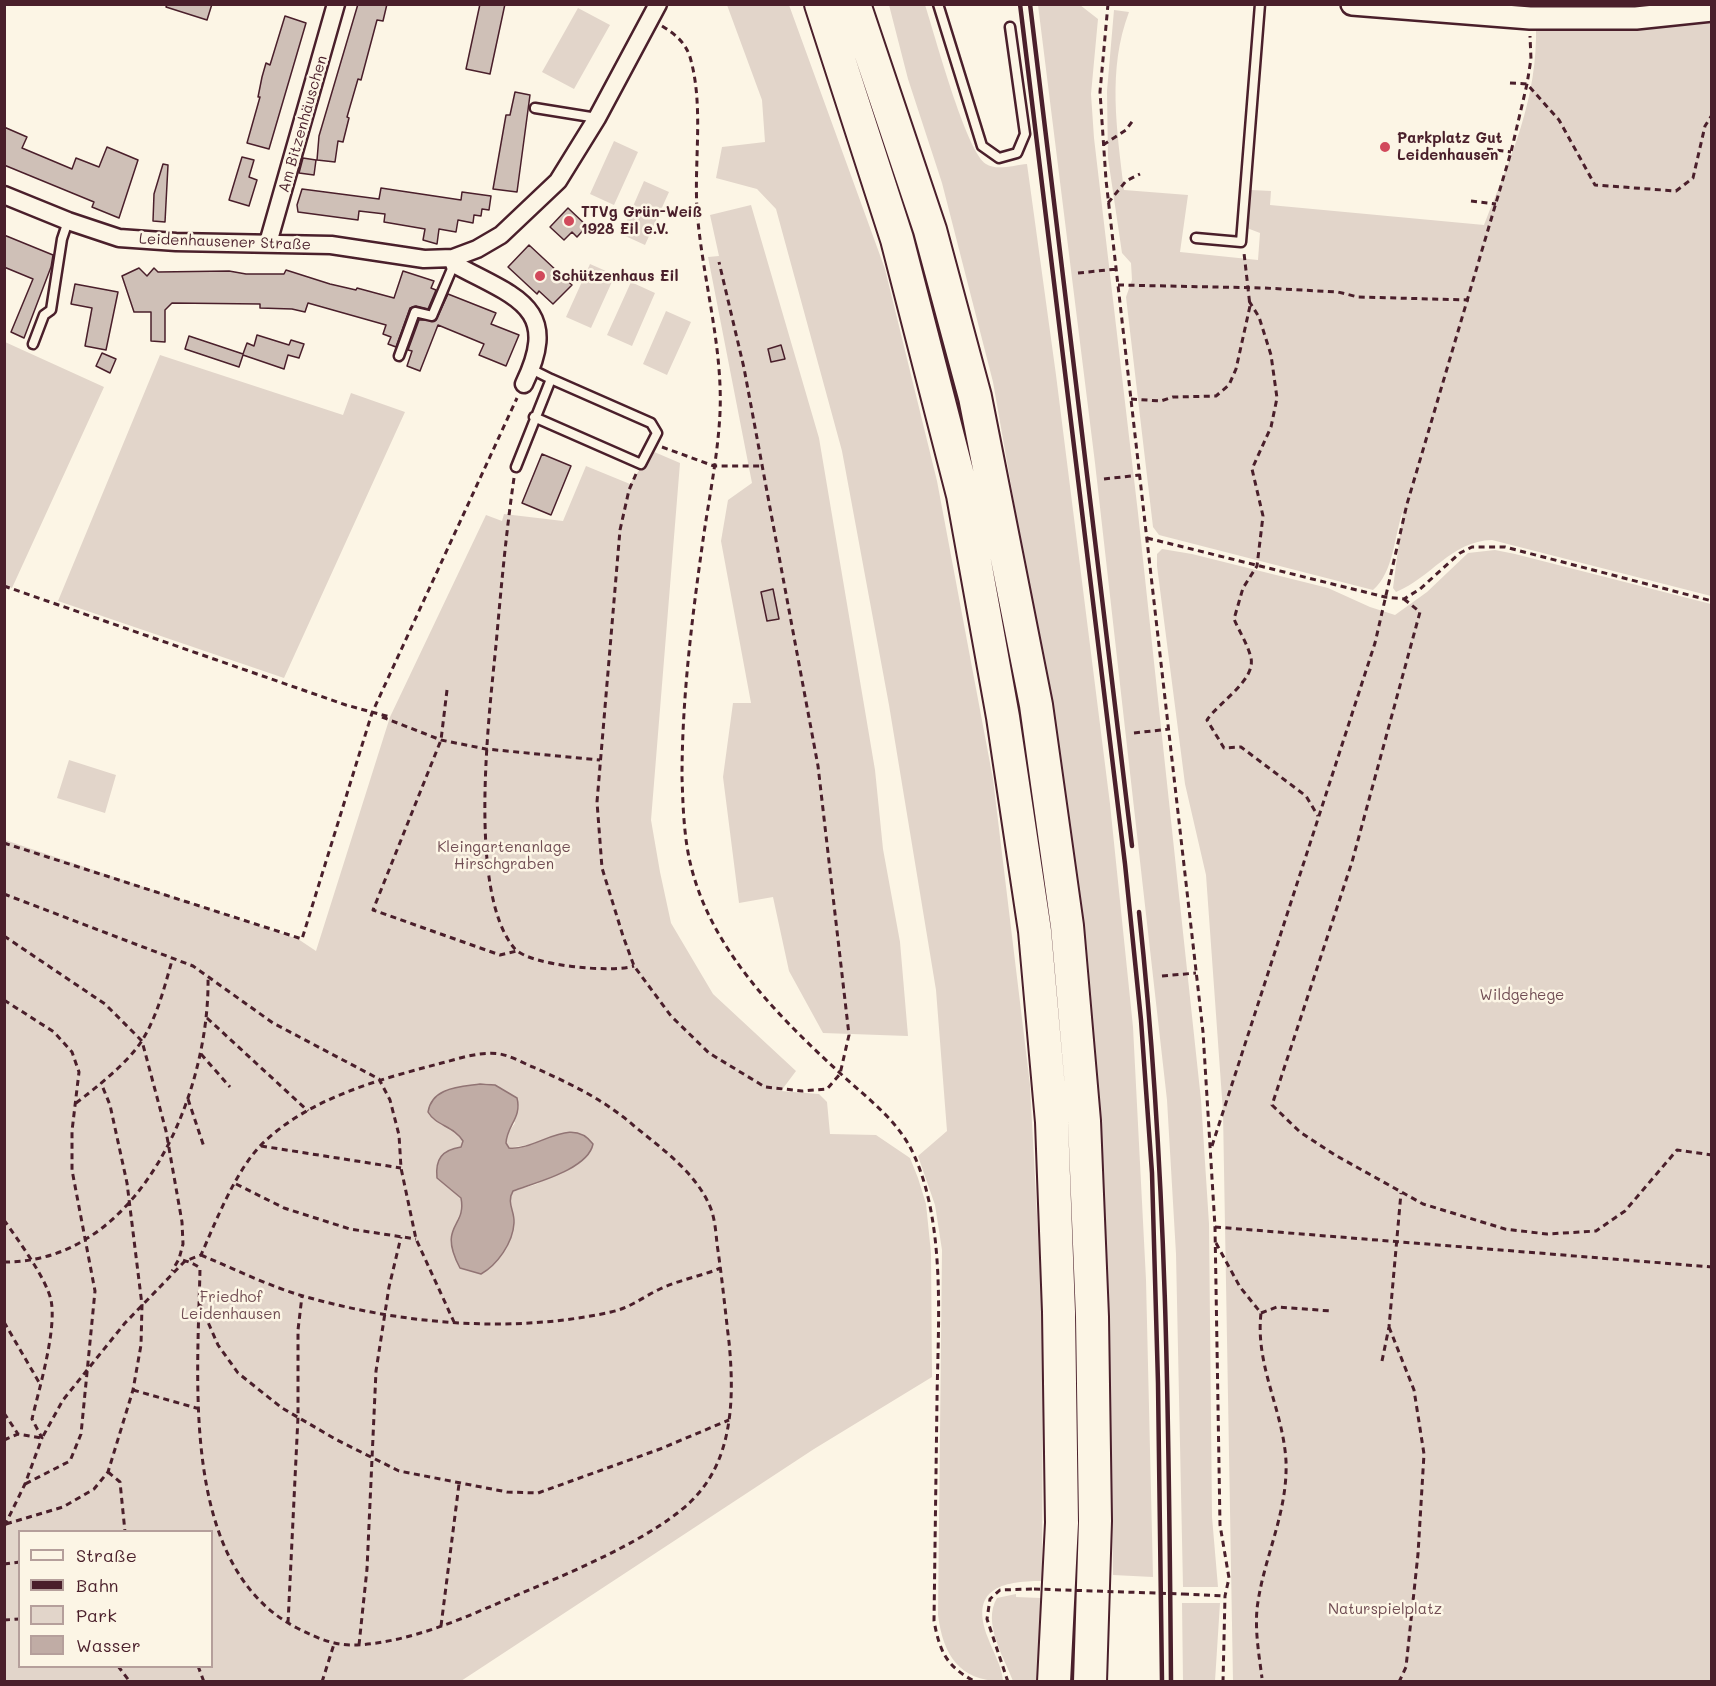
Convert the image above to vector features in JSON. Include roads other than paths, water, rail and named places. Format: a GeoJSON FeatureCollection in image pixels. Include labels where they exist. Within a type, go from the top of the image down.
{"type":"FeatureCollection","features":[{"type":"Feature","properties":{"kind":"highway"},"geometry":{"type":"LineString","coordinates":[[821,4],[897,239],[963,495],[1003,717],[1035,931],[1052,1122],[1059,1312],[1062,1523],[1054,1682]]}},
{"type":"Feature","properties":{"kind":"highway"},"geometry":{"type":"LineString","coordinates":[[855,4],[930,230],[975,397],[1036,705],[1067,926],[1084,1121],[1092,1317],[1095,1521],[1090,1682]]}},
{"type":"Feature","properties":{"kind":"highway"},"geometry":{"type":"LineString","coordinates":[[860,4],[868,41]]}},
{"type":"Feature","properties":{"kind":"street","name":"Am Bitzenhäuschen"},"geometry":{"type":"LineString","coordinates":[[268,243],[336,4]]}},
{"type":"Feature","properties":{"kind":"street","name":"Leidenhausener Straße"},"geometry":{"type":"LineString","coordinates":[[4,195],[68,221],[122,238],[331,245],[424,259],[454,261],[501,235],[558,181],[597,118],[657,4]]}},
{"type":"Feature","properties":{"kind":"street"},"geometry":{"type":"LineString","coordinates":[[1352,4],[1530,18],[1636,18],[1712,10]]}},
{"type":"Feature","properties":{"kind":"street"},"geometry":{"type":"LineString","coordinates":[[454,261],[513,297],[530,312],[536,321],[540,337],[528,376]]}},
{"type":"Feature","properties":{"kind":"lane"},"geometry":{"type":"LineString","coordinates":[[938,4],[982,146],[999,158],[1017,153],[1025,134],[1010,27]]}},
{"type":"Feature","properties":{"kind":"lane"},"geometry":{"type":"LineString","coordinates":[[1196,238],[1241,242],[1260,4]]}},
{"type":"Feature","properties":{"kind":"lane"},"geometry":{"type":"LineString","coordinates":[[535,108],[597,118]]}},
{"type":"Feature","properties":{"kind":"lane"},"geometry":{"type":"LineString","coordinates":[[33,344],[44,315],[51,310],[62,239],[68,221]]}},
{"type":"Feature","properties":{"kind":"lane"},"geometry":{"type":"LineString","coordinates":[[399,356],[415,312],[432,316],[454,261]]}},
{"type":"Feature","properties":{"kind":"lane"},"geometry":{"type":"LineString","coordinates":[[528,376],[551,379],[651,423],[657,433],[641,464],[534,417]]}},
{"type":"Feature","properties":{"kind":"lane"},"geometry":{"type":"LineString","coordinates":[[516,467],[551,379]]}},
{"type":"Feature","properties":{"kind":"water"},"geometry":{"type":"Polygon","coordinates":[[[480,1084],[495,1085],[517,1098],[518,1111],[506,1143],[509,1148],[575,1132],[593,1144],[589,1153],[571,1168],[513,1191],[510,1199],[514,1219],[511,1238],[498,1259],[481,1274],[460,1268],[451,1243],[462,1208],[461,1198],[437,1178],[437,1166],[441,1157],[449,1150],[461,1147],[463,1141],[455,1132],[431,1117],[428,1112],[435,1098],[441,1093],[480,1084]]]}},
{"type":"Feature","properties":{"kind":"railway"},"geometry":{"type":"LineString","coordinates":[[1020,4],[1125,864],[1141,1020],[1152,1173],[1158,1383],[1162,1682]]}},
{"type":"Feature","properties":{"kind":"railway"},"geometry":{"type":"LineString","coordinates":[[1030,4],[1132,846]]}},
{"type":"Feature","properties":{"kind":"railway"},"geometry":{"type":"LineString","coordinates":[[1139,912],[1156,1104],[1165,1296],[1171,1682]]}},
{"type":"Feature","properties":{"kind":"place","name":"Parkplatz Gut Leidenhausen"},"geometry":{"type":"Point","coordinates":[1385,147]}},
{"type":"Feature","properties":{"kind":"place","name":"TTVg Grün-Weiß 1928 Eil e.V."},"geometry":{"type":"Point","coordinates":[569,221]}},
{"type":"Feature","properties":{"kind":"place","name":"Schützenhaus Eil"},"geometry":{"type":"Point","coordinates":[540,276]}},
{"type":"Feature","properties":{"kind":"park label","name":"Kleingartenanlage Hirschgraben"},"geometry":{"type":"Point","coordinates":[504,856]}},
{"type":"Feature","properties":{"kind":"park label","name":"Wildgehege"},"geometry":{"type":"Point","coordinates":[1522,995]}},
{"type":"Feature","properties":{"kind":"park label","name":"Friedhof Leidenhausen"},"geometry":{"type":"Point","coordinates":[231,1306]}},
{"type":"Feature","properties":{"kind":"park label","name":"Naturspielplatz"},"geometry":{"type":"Point","coordinates":[1385,1609]}}]}
